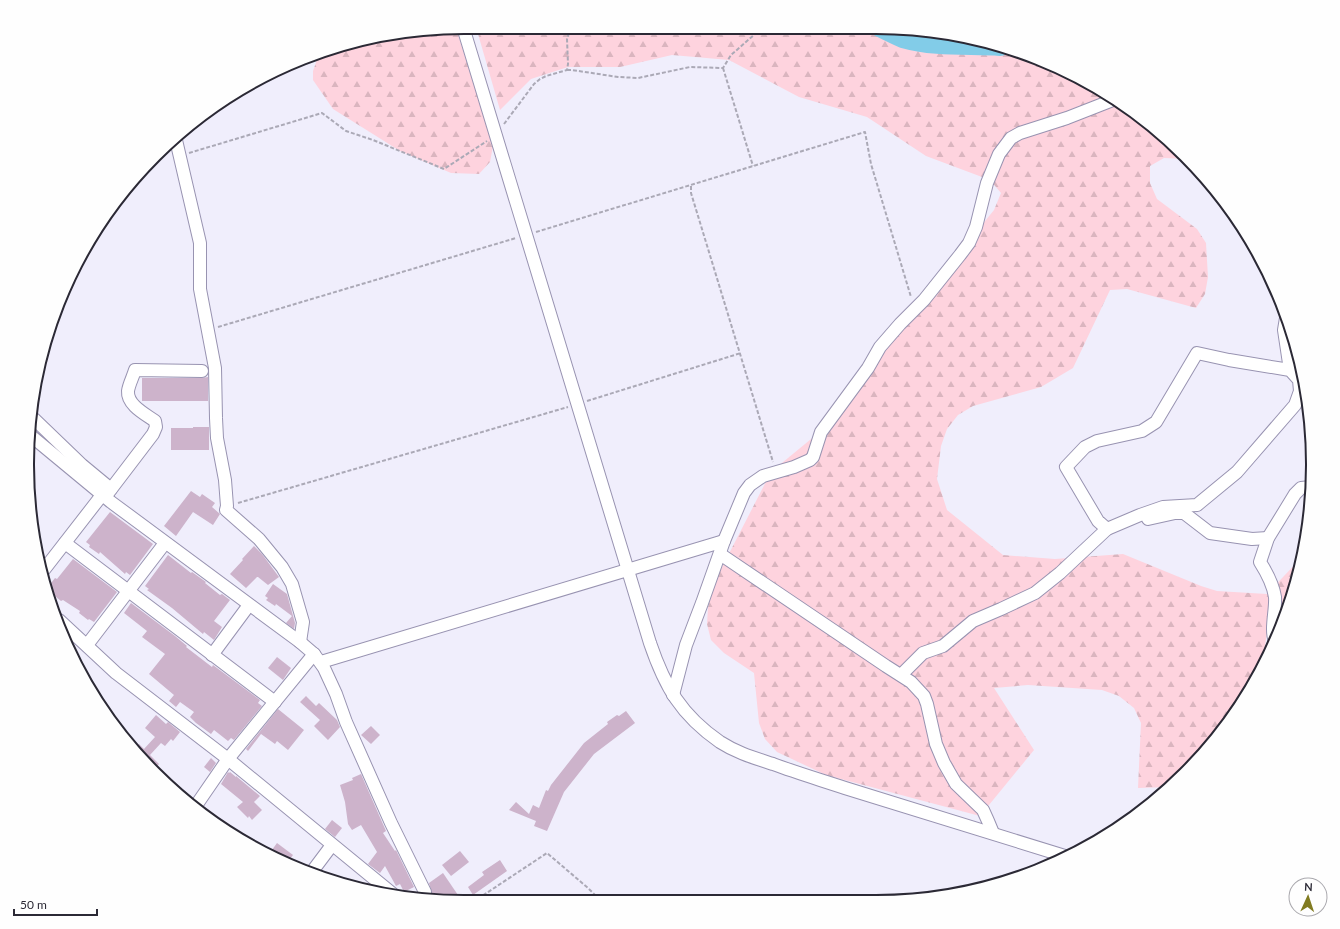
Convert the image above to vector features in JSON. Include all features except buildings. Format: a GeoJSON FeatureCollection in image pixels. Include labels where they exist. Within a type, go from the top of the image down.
{"type":"FeatureCollection","features":[{"type":"Feature","properties":{"kind":"street"},"geometry":{"type":"LineString","coordinates":[[466,34],[650,643],[659,669],[672,695],[700,727],[741,753],[808,776],[1059,854]]}},
{"type":"Feature","properties":{"kind":"street"},"geometry":{"type":"LineString","coordinates":[[672,695],[686,645],[724,541],[744,492],[756,480],[763,476],[794,467],[810,460],[813,457],[821,432],[865,372],[880,347],[900,324],[915,310],[969,243],[976,227],[987,183],[999,154],[1011,138],[1020,133],[1107,102]]}},
{"type":"Feature","properties":{"kind":"street"},"geometry":{"type":"LineString","coordinates":[[177,145],[200,243],[200,289],[207,330],[216,368],[217,438],[225,480],[226,510],[259,539],[282,567],[292,584],[303,622],[300,642]]}},
{"type":"Feature","properties":{"kind":"street"},"geometry":{"type":"LineString","coordinates":[[1284,330],[1290,370]]}},
{"type":"Feature","properties":{"kind":"street"},"geometry":{"type":"LineString","coordinates":[[1107,529],[1098,521],[1066,467],[1086,447],[1097,441],[1142,430],[1156,422],[1197,353],[1290,370],[1297,376]]}},
{"type":"Feature","properties":{"kind":"street"},"geometry":{"type":"LineString","coordinates":[[47,566],[153,434],[156,427],[155,421],[136,407],[129,396],[129,386],[135,370],[202,371]]}},
{"type":"Feature","properties":{"kind":"street"},"geometry":{"type":"LineString","coordinates":[[901,675],[923,653],[943,646],[973,621],[1035,593],[1060,573],[1107,529],[1163,507],[1197,505],[1237,472],[1295,405],[1300,392]]}},
{"type":"Feature","properties":{"kind":"street"},"geometry":{"type":"LineString","coordinates":[[37,421],[82,465],[106,494]]}},
{"type":"Feature","properties":{"kind":"street"},"geometry":{"type":"LineString","coordinates":[[35,438],[165,543],[300,642],[318,658],[336,694],[346,722],[391,823],[425,893]]}},
{"type":"Feature","properties":{"kind":"street"},"geometry":{"type":"LineString","coordinates":[[1273,629],[1275,598],[1271,580],[1260,562],[1268,538],[1298,490],[1305,487]]}},
{"type":"Feature","properties":{"kind":"street"},"geometry":{"type":"LineString","coordinates":[[1140,515],[1146,520],[1175,513],[1184,513],[1210,533],[1252,540],[1268,538]]}},
{"type":"Feature","properties":{"kind":"street"},"geometry":{"type":"LineString","coordinates":[[198,802],[228,759],[275,702],[318,658],[628,570],[724,541]]}},
{"type":"Feature","properties":{"kind":"street"},"geometry":{"type":"LineString","coordinates":[[65,543],[275,702]]}},
{"type":"Feature","properties":{"kind":"street"},"geometry":{"type":"LineString","coordinates":[[87,645],[165,543]]}},
{"type":"Feature","properties":{"kind":"street"},"geometry":{"type":"LineString","coordinates":[[720,554],[911,682],[924,696],[936,744],[944,763],[956,784],[982,810],[992,833]]}},
{"type":"Feature","properties":{"kind":"street"},"geometry":{"type":"LineString","coordinates":[[212,655],[249,605]]}},
{"type":"Feature","properties":{"kind":"street"},"geometry":{"type":"LineString","coordinates":[[66,626],[116,674],[228,759],[385,888]]}},
{"type":"Feature","properties":{"kind":"street"},"geometry":{"type":"LineString","coordinates":[[315,868],[332,845]]}},
{"type":"Feature","properties":{"kind":"path"},"geometry":{"type":"LineString","coordinates":[[567,70],[567,39],[569,34]]}},
{"type":"Feature","properties":{"kind":"path"},"geometry":{"type":"LineString","coordinates":[[753,166],[723,68],[731,55],[755,34]]}},
{"type":"Feature","properties":{"kind":"path"},"geometry":{"type":"LineString","coordinates":[[180,156],[322,113],[346,131],[373,140],[444,169],[496,135],[534,84],[540,79],[567,70],[618,77],[638,78],[690,67],[723,68]]}},
{"type":"Feature","properties":{"kind":"path"},"geometry":{"type":"LineString","coordinates":[[207,330],[691,186],[865,132],[871,164],[915,310]]}},
{"type":"Feature","properties":{"kind":"path"},"geometry":{"type":"LineString","coordinates":[[691,186],[691,193],[772,458],[774,473]]}},
{"type":"Feature","properties":{"kind":"path"},"geometry":{"type":"LineString","coordinates":[[227,506],[578,404],[741,353]]}},
{"type":"Feature","properties":{"kind":"path"},"geometry":{"type":"LineString","coordinates":[[484,895],[547,853],[595,895]]}},
{"type":"Feature","properties":{"kind":"green space"},"geometry":{"type":"Polygon","coordinates":[[[458,34],[493,146],[490,162],[479,174],[451,173],[400,151],[333,109],[313,80],[313,71],[317,61],[353,49],[381,42],[408,38],[458,34]]]}},
{"type":"Feature","properties":{"kind":"green space"},"geometry":{"type":"Polygon","coordinates":[[[478,34],[904,35],[937,39],[959,46],[987,49],[1014,57],[1066,78],[1115,107],[1138,123],[1178,159],[1164,158],[1150,166],[1150,183],[1157,199],[1197,229],[1206,243],[1208,277],[1205,294],[1196,308],[1127,289],[1110,290],[1073,368],[1041,387],[973,406],[958,415],[947,429],[941,446],[937,479],[947,510],[1003,555],[1055,559],[1123,554],[1201,586],[1217,591],[1267,594],[1294,566],[1281,607],[1269,620],[1264,649],[1262,655],[1233,704],[1217,727],[1180,769],[1160,787],[1138,788],[1141,723],[1134,708],[1119,696],[1102,690],[1028,685],[994,688],[1034,750],[980,816],[826,775],[777,752],[765,739],[759,723],[754,673],[724,653],[711,640],[707,624],[708,607],[718,575],[771,472],[822,430],[839,401],[994,210],[1001,193],[990,180],[926,156],[867,117],[799,97],[729,60],[672,55],[620,67],[568,67],[531,79],[500,110],[478,34]]]}},
{"type":"Feature","properties":{"kind":"waterway"},"geometry":{"type":"LineString","coordinates":[[896,35],[903,38],[927,43],[973,45]]}}]}
